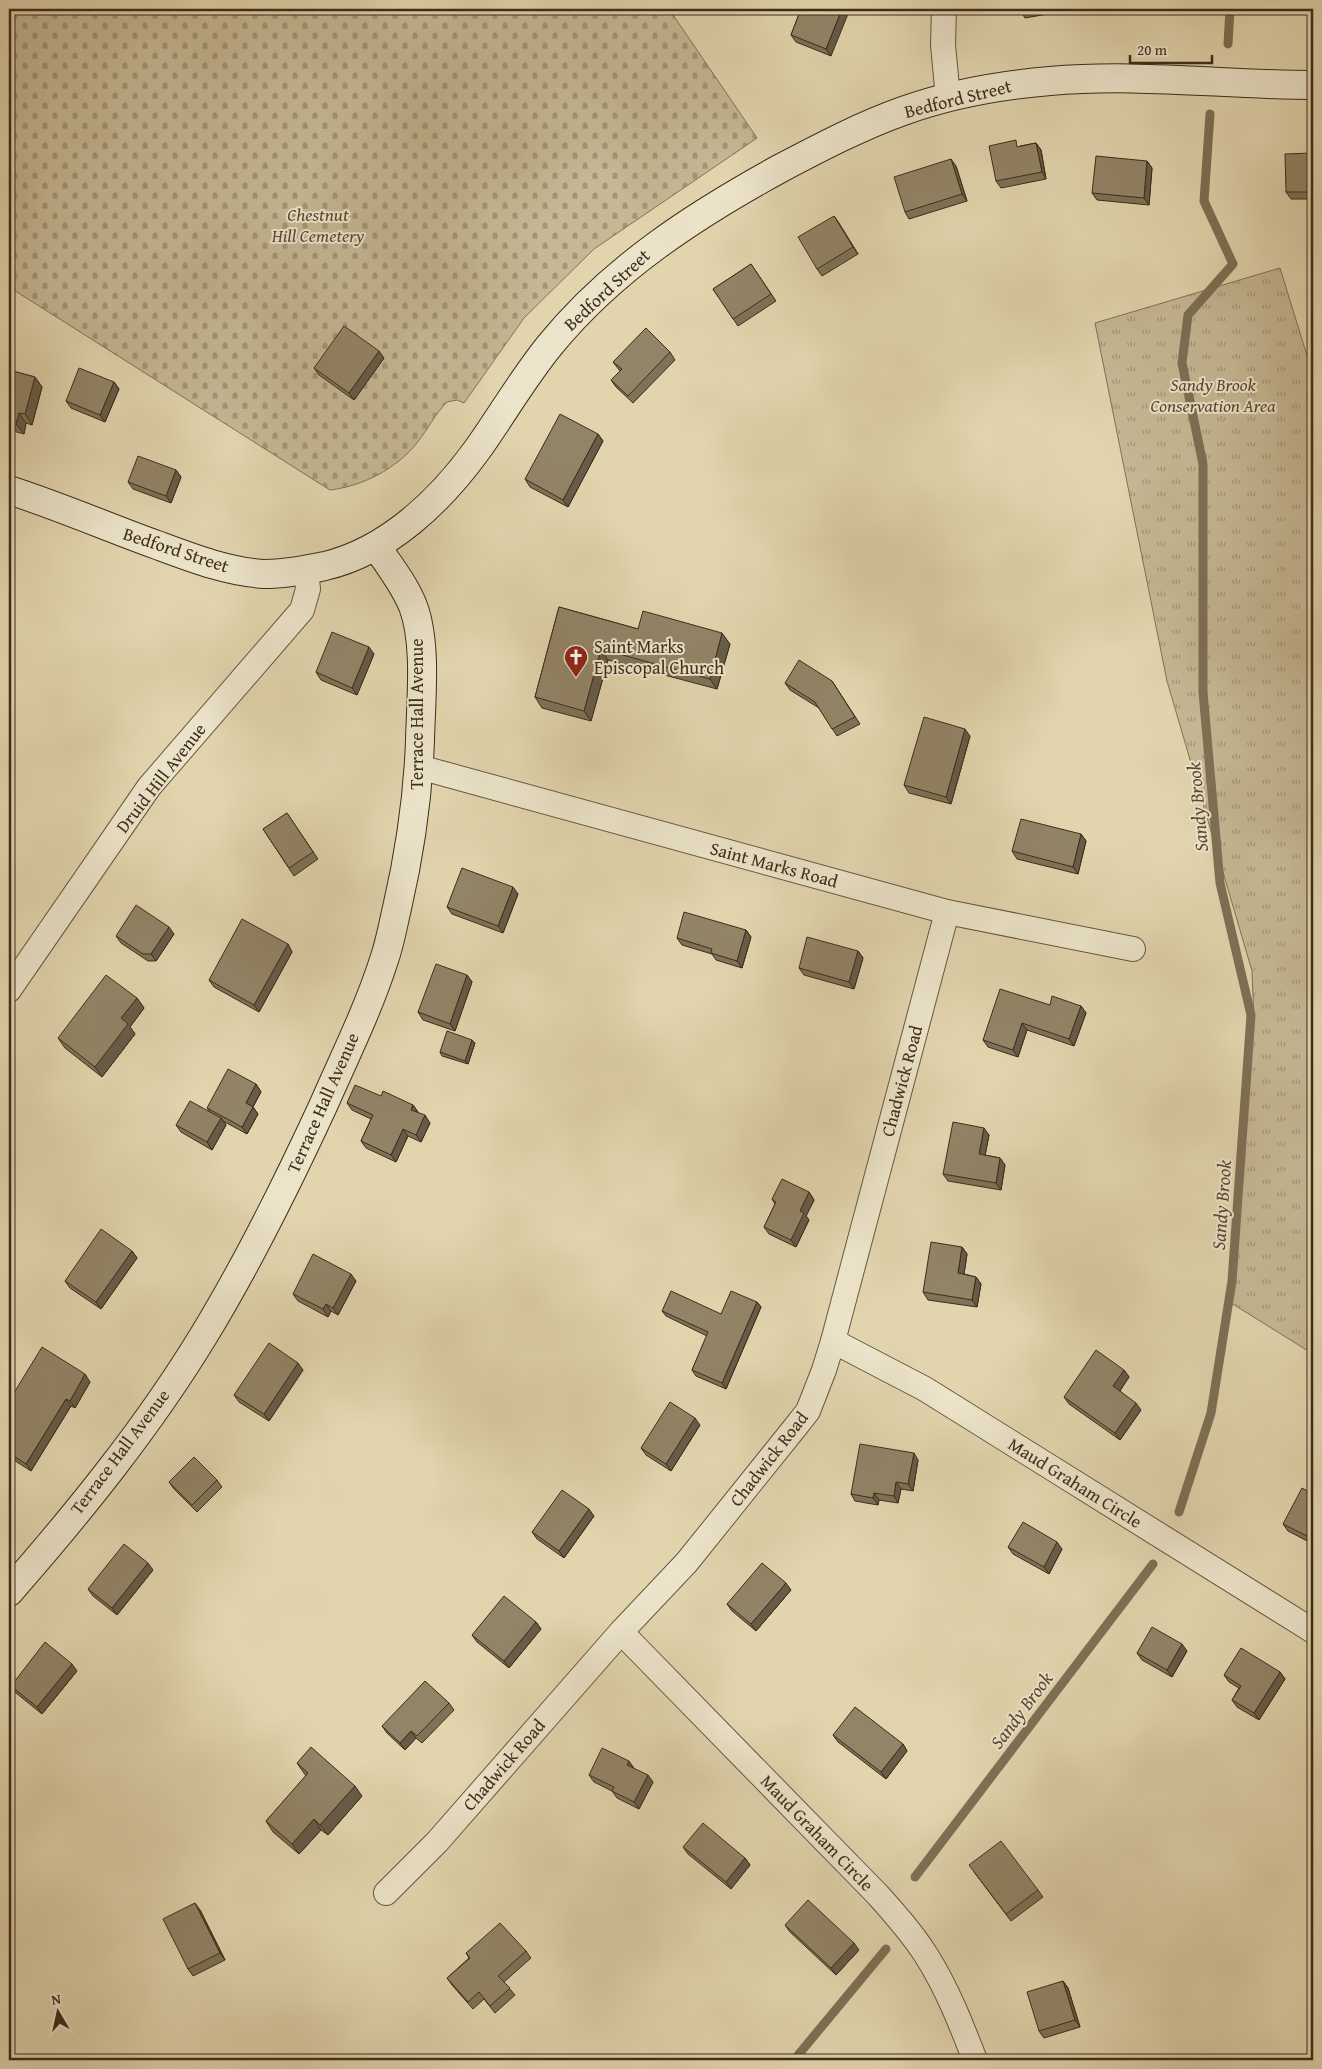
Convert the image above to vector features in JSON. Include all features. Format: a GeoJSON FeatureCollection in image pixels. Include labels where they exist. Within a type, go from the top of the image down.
{"type":"FeatureCollection","features":[{"type":"Feature","properties":{"kind":"main road","name":"Bedford Street"},"geometry":{"type":"LineString","coordinates":[[9,490],[202,561],[227,568],[267,574],[306,570],[334,564],[376,546],[425,509],[449,484],[475,452],[551,344],[594,297],[631,263],[707,210],[834,140],[904,111],[948,98],[1018,84],[1103,78],[1313,85]]}},
{"type":"Feature","properties":{"kind":"main road","name":"Terrace Hall Avenue"},"geometry":{"type":"LineString","coordinates":[[9,1592],[111,1468],[160,1401],[203,1337],[250,1254],[292,1173],[355,1034],[384,959],[407,863],[416,814],[422,670],[417,624],[411,602],[393,570],[376,546]]}},
{"type":"Feature","properties":{"kind":"street"},"geometry":{"type":"LineString","coordinates":[[944,9],[943,45],[948,98]]}},
{"type":"Feature","properties":{"kind":"street","name":"Druid Hill Avenue"},"geometry":{"type":"LineString","coordinates":[[9,990],[149,787],[302,610],[308,589],[306,570]]}},
{"type":"Feature","properties":{"kind":"street","name":"Saint Marks Road"},"geometry":{"type":"LineString","coordinates":[[419,767],[947,912],[1133,949]]}},
{"type":"Feature","properties":{"kind":"street","name":"Chadwick Road"},"geometry":{"type":"LineString","coordinates":[[386,1893],[437,1842],[621,1632],[687,1562],[808,1410],[833,1341],[947,912]]}},
{"type":"Feature","properties":{"kind":"street","name":"Maud Graham Circle"},"geometry":{"type":"LineString","coordinates":[[833,1341],[925,1389],[1313,1631]]}},
{"type":"Feature","properties":{"kind":"street","name":"Maud Graham Circle"},"geometry":{"type":"LineString","coordinates":[[621,1632],[878,1894],[904,1925],[939,1977],[975,2060]]}},
{"type":"Feature","properties":{"kind":"green space","name":"Chestnut Hill Cemetery"},"geometry":{"type":"Polygon","coordinates":[[[9,9],[669,9],[757,138],[594,249],[524,318],[464,403],[457,400],[447,402],[417,443],[399,461],[378,475],[355,485],[330,490],[9,287],[9,9]]]}},
{"type":"Feature","properties":{"kind":"green space","name":"Sandy Brook Conservation Area"},"geometry":{"type":"Polygon","coordinates":[[[1280,268],[1313,375],[1313,1354],[1228,1301],[1254,1023],[1252,971],[1167,681],[1095,323],[1280,268]]]}},
{"type":"Feature","properties":{"kind":"building"},"geometry":{"type":"Polygon","coordinates":[[[801,9],[842,9],[826,49],[791,35],[801,9]]]}},
{"type":"Feature","properties":{"kind":"building"},"geometry":{"type":"Polygon","coordinates":[[[1020,9],[1040,9],[1021,12],[1020,9]]]}},
{"type":"Feature","properties":{"kind":"building"},"geometry":{"type":"Polygon","coordinates":[[[1016,140],[1017,147],[1036,143],[1042,172],[996,181],[989,146],[1016,140]]]}},
{"type":"Feature","properties":{"kind":"building"},"geometry":{"type":"Polygon","coordinates":[[[1313,153],[1313,192],[1286,192],[1285,154],[1313,153]]]}},
{"type":"Feature","properties":{"kind":"building"},"geometry":{"type":"Polygon","coordinates":[[[1096,156],[1147,161],[1144,198],[1092,193],[1096,156]]]}},
{"type":"Feature","properties":{"kind":"building"},"geometry":{"type":"Polygon","coordinates":[[[951,159],[962,194],[905,212],[894,177],[951,159]]]}},
{"type":"Feature","properties":{"kind":"building"},"geometry":{"type":"Polygon","coordinates":[[[834,216],[853,247],[817,269],[798,237],[834,216]]]}},
{"type":"Feature","properties":{"kind":"building"},"geometry":{"type":"Polygon","coordinates":[[[751,264],[771,294],[733,319],[713,289],[751,264]]]}},
{"type":"Feature","properties":{"kind":"building"},"geometry":{"type":"Polygon","coordinates":[[[344,326],[379,351],[349,393],[314,368],[344,326]]]}},
{"type":"Feature","properties":{"kind":"building"},"geometry":{"type":"Polygon","coordinates":[[[646,328],[670,352],[628,396],[611,380],[622,369],[613,362],[646,328]]]}},
{"type":"Feature","properties":{"kind":"building"},"geometry":{"type":"Polygon","coordinates":[[[79,368],[114,382],[100,415],[66,401],[79,368]]]}},
{"type":"Feature","properties":{"kind":"building"},"geometry":{"type":"Polygon","coordinates":[[[9,370],[35,377],[25,414],[19,413],[16,424],[9,422],[9,370]]]}},
{"type":"Feature","properties":{"kind":"building"},"geometry":{"type":"Polygon","coordinates":[[[560,414],[598,434],[563,500],[525,479],[560,414]]]}},
{"type":"Feature","properties":{"kind":"building"},"geometry":{"type":"Polygon","coordinates":[[[138,456],[176,470],[166,496],[128,482],[138,456]]]}},
{"type":"Feature","properties":{"kind":"building","name":"Saint Marks Episcopal Church"},"geometry":{"type":"Polygon","coordinates":[[[559,607],[638,629],[643,611],[722,633],[710,679],[601,649],[584,711],[535,697],[559,607]]]}},
{"type":"Feature","properties":{"kind":"building"},"geometry":{"type":"Polygon","coordinates":[[[332,632],[369,647],[352,688],[316,672],[332,632]]]}},
{"type":"Feature","properties":{"kind":"building"},"geometry":{"type":"Polygon","coordinates":[[[799,660],[832,681],[855,717],[832,729],[815,702],[785,683],[799,660]]]}},
{"type":"Feature","properties":{"kind":"building"},"geometry":{"type":"Polygon","coordinates":[[[924,717],[965,729],[946,797],[904,785],[924,717]]]}},
{"type":"Feature","properties":{"kind":"building"},"geometry":{"type":"Polygon","coordinates":[[[287,813],[313,852],[289,868],[263,829],[287,813]]]}},
{"type":"Feature","properties":{"kind":"building"},"geometry":{"type":"Polygon","coordinates":[[[1021,819],[1081,834],[1073,867],[1012,851],[1021,819]]]}},
{"type":"Feature","properties":{"kind":"building"},"geometry":{"type":"Polygon","coordinates":[[[462,868],[513,887],[498,926],[447,907],[462,868]]]}},
{"type":"Feature","properties":{"kind":"building"},"geometry":{"type":"Polygon","coordinates":[[[136,905],[169,927],[151,954],[143,954],[116,936],[136,905]]]}},
{"type":"Feature","properties":{"kind":"building"},"geometry":{"type":"Polygon","coordinates":[[[684,912],[746,930],[737,961],[711,953],[712,949],[677,938],[684,912]]]}},
{"type":"Feature","properties":{"kind":"building"},"geometry":{"type":"Polygon","coordinates":[[[242,919],[288,944],[254,1005],[209,980],[242,919]]]}},
{"type":"Feature","properties":{"kind":"building"},"geometry":{"type":"Polygon","coordinates":[[[807,937],[858,951],[849,982],[799,968],[807,937]]]}},
{"type":"Feature","properties":{"kind":"building"},"geometry":{"type":"Polygon","coordinates":[[[436,964],[467,975],[450,1024],[418,1012],[436,964]]]}},
{"type":"Feature","properties":{"kind":"building"},"geometry":{"type":"Polygon","coordinates":[[[106,975],[137,998],[121,1018],[128,1024],[95,1067],[58,1038],[106,975]]]}},
{"type":"Feature","properties":{"kind":"building"},"geometry":{"type":"Polygon","coordinates":[[[1000,989],[1050,1005],[1052,996],[1081,1006],[1069,1039],[1022,1023],[1013,1050],[983,1040],[1000,989]]]}},
{"type":"Feature","properties":{"kind":"building"},"geometry":{"type":"Polygon","coordinates":[[[447,1031],[472,1040],[465,1061],[440,1052],[447,1031]]]}},
{"type":"Feature","properties":{"kind":"building"},"geometry":{"type":"Polygon","coordinates":[[[228,1069],[256,1084],[246,1103],[253,1107],[242,1127],[207,1108],[228,1069]]]}},
{"type":"Feature","properties":{"kind":"building"},"geometry":{"type":"Polygon","coordinates":[[[355,1085],[381,1096],[383,1091],[413,1105],[411,1110],[425,1115],[416,1135],[403,1129],[391,1155],[361,1141],[373,1115],[347,1103],[355,1085]]]}},
{"type":"Feature","properties":{"kind":"building"},"geometry":{"type":"Polygon","coordinates":[[[190,1101],[221,1118],[207,1142],[176,1125],[190,1101]]]}},
{"type":"Feature","properties":{"kind":"building"},"geometry":{"type":"Polygon","coordinates":[[[953,1122],[984,1128],[979,1154],[1000,1158],[996,1183],[943,1174],[953,1122]]]}},
{"type":"Feature","properties":{"kind":"building"},"geometry":{"type":"Polygon","coordinates":[[[782,1179],[809,1192],[800,1211],[804,1213],[791,1240],[764,1227],[776,1202],[772,1199],[782,1179]]]}},
{"type":"Feature","properties":{"kind":"building"},"geometry":{"type":"Polygon","coordinates":[[[101,1229],[132,1251],[96,1302],[65,1281],[101,1229]]]}},
{"type":"Feature","properties":{"kind":"building"},"geometry":{"type":"Polygon","coordinates":[[[931,1242],[962,1247],[958,1273],[976,1277],[972,1300],[923,1292],[931,1242]]]}},
{"type":"Feature","properties":{"kind":"building"},"geometry":{"type":"Polygon","coordinates":[[[313,1254],[351,1274],[333,1308],[326,1304],[323,1309],[293,1294],[313,1254]]]}},
{"type":"Feature","properties":{"kind":"building"},"geometry":{"type":"Polygon","coordinates":[[[671,1291],[721,1314],[731,1291],[757,1302],[722,1383],[692,1370],[708,1332],[662,1311],[671,1291]]]}},
{"type":"Feature","properties":{"kind":"building"},"geometry":{"type":"Polygon","coordinates":[[[269,1343],[298,1363],[264,1414],[234,1395],[269,1343]]]}},
{"type":"Feature","properties":{"kind":"building"},"geometry":{"type":"Polygon","coordinates":[[[42,1347],[85,1374],[70,1401],[66,1399],[26,1464],[9,1453],[9,1401],[42,1347]]]}},
{"type":"Feature","properties":{"kind":"building"},"geometry":{"type":"Polygon","coordinates":[[[1096,1350],[1124,1370],[1113,1386],[1136,1403],[1115,1433],[1064,1397],[1096,1350]]]}},
{"type":"Feature","properties":{"kind":"building"},"geometry":{"type":"Polygon","coordinates":[[[670,1402],[695,1418],[666,1464],[641,1448],[670,1402]]]}},
{"type":"Feature","properties":{"kind":"building"},"geometry":{"type":"Polygon","coordinates":[[[860,1444],[914,1453],[908,1484],[896,1482],[894,1496],[874,1493],[873,1498],[851,1494],[860,1444]]]}},
{"type":"Feature","properties":{"kind":"building"},"geometry":{"type":"Polygon","coordinates":[[[194,1457],[217,1480],[192,1505],[169,1482],[194,1457]]]}},
{"type":"Feature","properties":{"kind":"building"},"geometry":{"type":"Polygon","coordinates":[[[1302,1488],[1313,1494],[1313,1539],[1283,1524],[1302,1488]]]}},
{"type":"Feature","properties":{"kind":"building"},"geometry":{"type":"Polygon","coordinates":[[[562,1490],[589,1509],[559,1551],[532,1532],[562,1490]]]}},
{"type":"Feature","properties":{"kind":"building"},"geometry":{"type":"Polygon","coordinates":[[[1023,1522],[1057,1542],[1044,1567],[1008,1547],[1023,1522]]]}},
{"type":"Feature","properties":{"kind":"building"},"geometry":{"type":"Polygon","coordinates":[[[124,1544],[148,1563],[112,1608],[88,1589],[124,1544]]]}},
{"type":"Feature","properties":{"kind":"building"},"geometry":{"type":"Polygon","coordinates":[[[762,1563],[786,1583],[751,1624],[727,1604],[762,1563]]]}},
{"type":"Feature","properties":{"kind":"building"},"geometry":{"type":"Polygon","coordinates":[[[504,1596],[536,1622],[504,1661],[472,1635],[504,1596]]]}},
{"type":"Feature","properties":{"kind":"building"},"geometry":{"type":"Polygon","coordinates":[[[1152,1627],[1182,1644],[1167,1670],[1137,1653],[1152,1627]]]}},
{"type":"Feature","properties":{"kind":"building"},"geometry":{"type":"Polygon","coordinates":[[[45,1642],[72,1664],[37,1707],[11,1686],[45,1642]]]}},
{"type":"Feature","properties":{"kind":"building"},"geometry":{"type":"Polygon","coordinates":[[[1241,1648],[1280,1672],[1254,1713],[1232,1700],[1241,1686],[1224,1675],[1241,1648]]]}},
{"type":"Feature","properties":{"kind":"building"},"geometry":{"type":"Polygon","coordinates":[[[425,1681],[449,1703],[417,1736],[411,1731],[400,1743],[382,1726],[425,1681]]]}},
{"type":"Feature","properties":{"kind":"building"},"geometry":{"type":"Polygon","coordinates":[[[855,1707],[903,1744],[881,1772],[833,1735],[855,1707]]]}},
{"type":"Feature","properties":{"kind":"building"},"geometry":{"type":"Polygon","coordinates":[[[311,1747],[355,1786],[320,1825],[314,1819],[292,1844],[266,1821],[308,1773],[297,1763],[311,1747]]]}},
{"type":"Feature","properties":{"kind":"building"},"geometry":{"type":"Polygon","coordinates":[[[602,1748],[629,1761],[627,1765],[648,1775],[634,1802],[612,1791],[614,1787],[589,1775],[602,1748]]]}},
{"type":"Feature","properties":{"kind":"building"},"geometry":{"type":"Polygon","coordinates":[[[703,1823],[745,1858],[726,1882],[683,1847],[703,1823]]]}},
{"type":"Feature","properties":{"kind":"building"},"geometry":{"type":"Polygon","coordinates":[[[1001,1841],[1038,1890],[1006,1914],[969,1865],[1001,1841]]]}},
{"type":"Feature","properties":{"kind":"building"},"geometry":{"type":"Polygon","coordinates":[[[808,1900],[854,1943],[831,1968],[785,1925],[808,1900]]]}},
{"type":"Feature","properties":{"kind":"building"},"geometry":{"type":"Polygon","coordinates":[[[195,1903],[220,1953],[188,1969],[163,1919],[195,1903]]]}},
{"type":"Feature","properties":{"kind":"building"},"geometry":{"type":"Polygon","coordinates":[[[500,1923],[526,1951],[498,1976],[510,1988],[490,2006],[479,1992],[468,2002],[447,1978],[470,1958],[466,1953],[500,1923]]]}},
{"type":"Feature","properties":{"kind":"building"},"geometry":{"type":"Polygon","coordinates":[[[1063,1981],[1075,2020],[1039,2031],[1027,1992],[1063,1981]]]}},
{"type":"Feature","properties":{"kind":"waterway","name":"Sandy Brook"},"geometry":{"type":"LineString","coordinates":[[1228,44],[1230,9]]}},
{"type":"Feature","properties":{"kind":"waterway","name":"Sandy Brook"},"geometry":{"type":"LineString","coordinates":[[1179,1512],[1211,1413],[1232,1281],[1251,1015],[1220,883],[1203,692],[1203,464],[1182,363],[1188,315],[1233,264],[1204,201],[1210,114]]}},
{"type":"Feature","properties":{"kind":"waterway","name":"Sandy Brook"},"geometry":{"type":"LineString","coordinates":[[915,1877],[1153,1564]]}},
{"type":"Feature","properties":{"kind":"waterway","name":"Sandy Brook"},"geometry":{"type":"LineString","coordinates":[[794,2060],[886,1949]]}},
{"type":"Feature","properties":{"kind":"place","name":"Saint Marks Episcopal Church"},"geometry":{"type":"Point","coordinates":[576,678]}}]}
